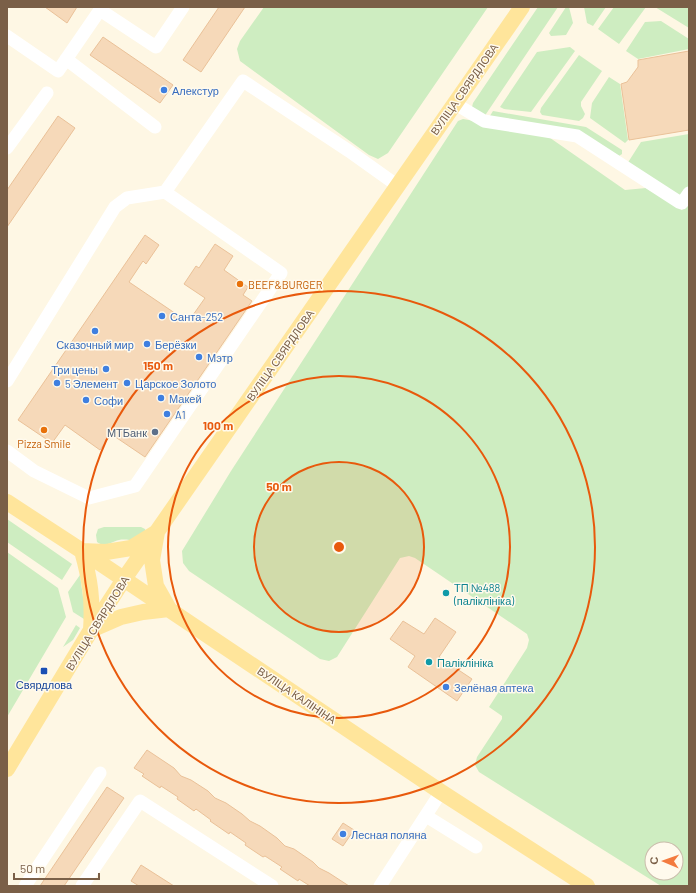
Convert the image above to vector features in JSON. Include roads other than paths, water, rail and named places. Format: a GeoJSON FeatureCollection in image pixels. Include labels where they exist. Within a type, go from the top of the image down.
{"type":"FeatureCollection","features":[{"type":"Feature","properties":{"kind":"main road","name":"ВУЛІЦА СВЯРДЛОВА"},"geometry":{"type":"LineString","coordinates":[[7,769],[91,630],[124,579],[522,7]]}},
{"type":"Feature","properties":{"kind":"main road","name":"ВУЛІЦА КАЛІНІНА"},"geometry":{"type":"LineString","coordinates":[[7,502],[170,609],[441,792],[588,886]]}},
{"type":"Feature","properties":{"kind":"main road"},"geometry":{"type":"LineString","coordinates":[[157,532],[152,560],[156,586],[170,609],[143,612],[122,617],[91,630],[93,606],[88,573],[82,551],[106,552],[131,548],[157,532]]}},
{"type":"Feature","properties":{"kind":"street"},"geometry":{"type":"LineString","coordinates":[[7,36],[58,71],[101,9],[156,47],[184,7]]}},
{"type":"Feature","properties":{"kind":"street"},"geometry":{"type":"LineString","coordinates":[[66,59],[155,127]]}},
{"type":"Feature","properties":{"kind":"street"},"geometry":{"type":"LineString","coordinates":[[165,192],[243,81],[349,151],[398,186]]}},
{"type":"Feature","properties":{"kind":"street"},"geometry":{"type":"LineString","coordinates":[[7,148],[47,93]]}},
{"type":"Feature","properties":{"kind":"street"},"geometry":{"type":"LineString","coordinates":[[454,103],[484,121],[577,136],[679,202],[682,203],[689,193]]}},
{"type":"Feature","properties":{"kind":"street"},"geometry":{"type":"LineString","coordinates":[[7,381],[115,207],[127,198],[165,192],[281,273],[135,486],[89,498],[34,471],[7,451]]}},
{"type":"Feature","properties":{"kind":"street"},"geometry":{"type":"LineString","coordinates":[[25,886],[100,773]]}},
{"type":"Feature","properties":{"kind":"street"},"geometry":{"type":"LineString","coordinates":[[380,886],[441,792]]}},
{"type":"Feature","properties":{"kind":"street"},"geometry":{"type":"LineString","coordinates":[[85,885],[140,800],[272,886]]}},
{"type":"Feature","properties":{"kind":"street"},"geometry":{"type":"LineString","coordinates":[[426,816],[476,846]]}},
{"type":"Feature","properties":{"kind":"place","name":"Алекстур"},"geometry":{"type":"Point","coordinates":[164,90]}},
{"type":"Feature","properties":{"kind":"place","name":"BEEF&BURGER"},"geometry":{"type":"Point","coordinates":[240,284]}},
{"type":"Feature","properties":{"kind":"place","name":"Санта-252"},"geometry":{"type":"Point","coordinates":[162,316]}},
{"type":"Feature","properties":{"kind":"place","name":"Сказочный мир"},"geometry":{"type":"Point","coordinates":[95,331]}},
{"type":"Feature","properties":{"kind":"place","name":"Берёзки"},"geometry":{"type":"Point","coordinates":[147,344]}},
{"type":"Feature","properties":{"kind":"place","name":"Мэтр"},"geometry":{"type":"Point","coordinates":[199,357]}},
{"type":"Feature","properties":{"kind":"place","name":"Три цены"},"geometry":{"type":"Point","coordinates":[106,369]}},
{"type":"Feature","properties":{"kind":"place","name":"5 Элемент"},"geometry":{"type":"Point","coordinates":[57,383]}},
{"type":"Feature","properties":{"kind":"place","name":"Царское Золото"},"geometry":{"type":"Point","coordinates":[127,383]}},
{"type":"Feature","properties":{"kind":"place","name":"Макей"},"geometry":{"type":"Point","coordinates":[161,398]}},
{"type":"Feature","properties":{"kind":"place","name":"Софи"},"geometry":{"type":"Point","coordinates":[86,400]}},
{"type":"Feature","properties":{"kind":"place","name":"A1"},"geometry":{"type":"Point","coordinates":[167,414]}},
{"type":"Feature","properties":{"kind":"place","name":"Pizza Smile"},"geometry":{"type":"Point","coordinates":[44,430]}},
{"type":"Feature","properties":{"kind":"place","name":"МТБанк"},"geometry":{"type":"Point","coordinates":[155,432]}},
{"type":"Feature","properties":{"kind":"place","name":"ТП №488 (паліклініка)"},"geometry":{"type":"Point","coordinates":[446,593]}},
{"type":"Feature","properties":{"kind":"place","name":"Паліклініка"},"geometry":{"type":"Point","coordinates":[429,662]}},
{"type":"Feature","properties":{"kind":"place","name":"Свярдлова"},"geometry":{"type":"Point","coordinates":[44,671]}},
{"type":"Feature","properties":{"kind":"place","name":"Зелёная аптека"},"geometry":{"type":"Point","coordinates":[446,687]}},
{"type":"Feature","properties":{"kind":"place","name":"Лесная поляна"},"geometry":{"type":"Point","coordinates":[343,834]}}]}
